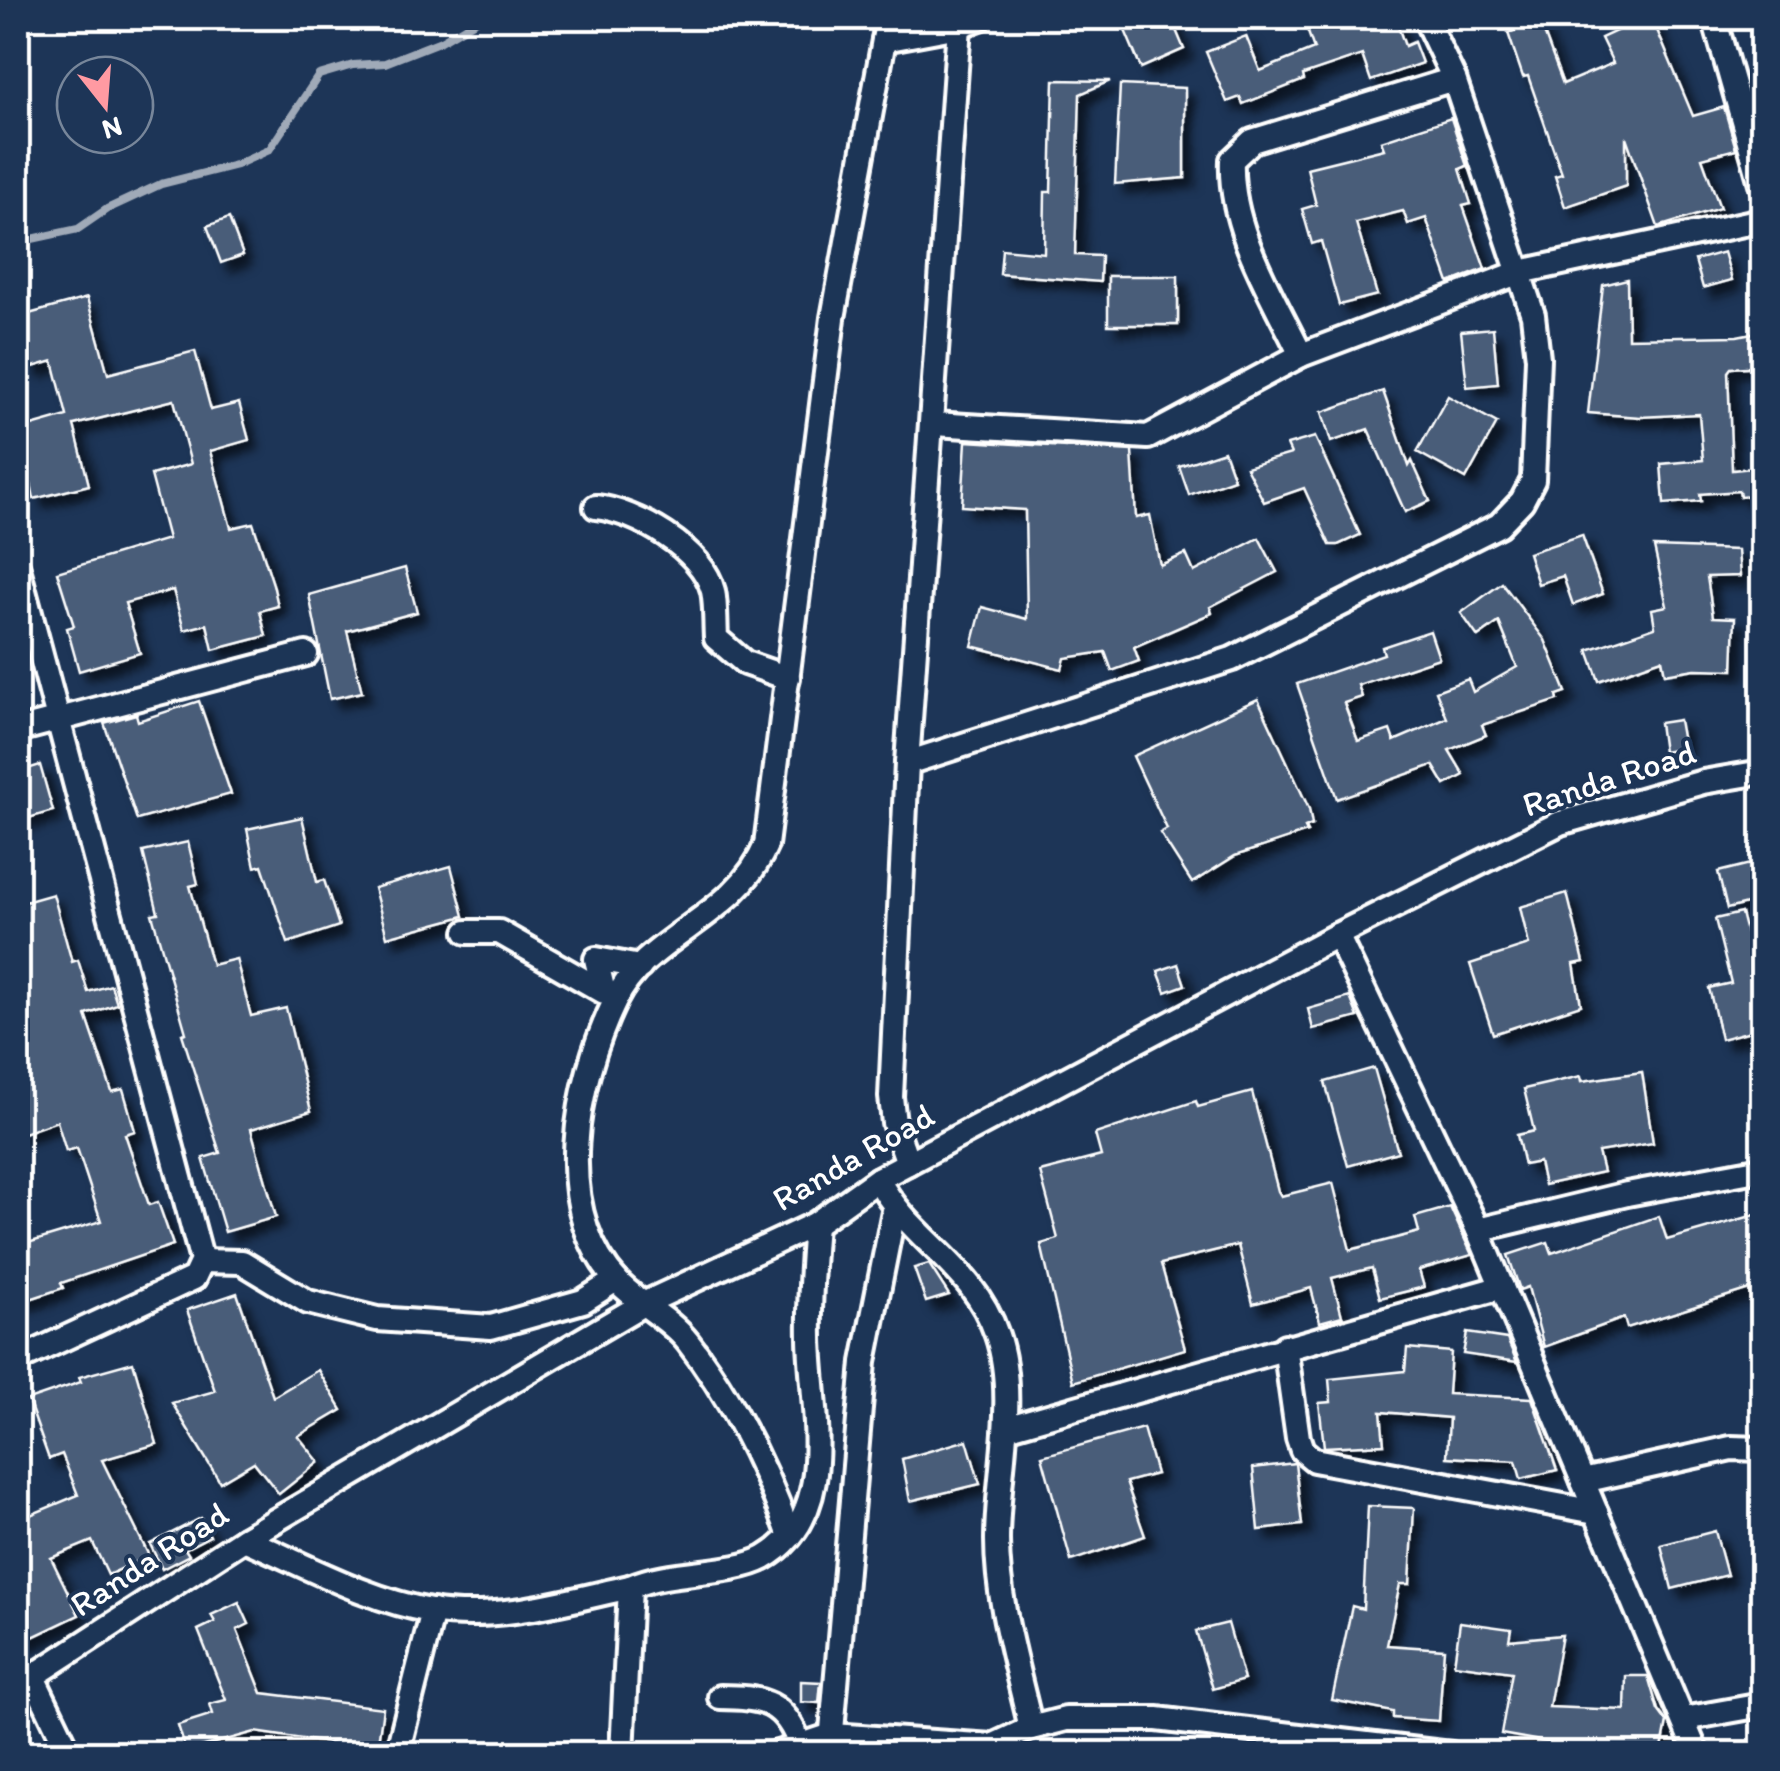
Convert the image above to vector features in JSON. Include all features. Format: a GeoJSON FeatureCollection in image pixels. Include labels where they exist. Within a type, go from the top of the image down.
{"type":"FeatureCollection","features":[{"type":"Feature","properties":{"kind":"street"},"geometry":{"type":"LineString","coordinates":[[906,763],[1232,659],[1499,524],[1522,501],[1532,480],[1538,358],[1533,315],[1454,80],[1425,18]]}},
{"type":"Feature","properties":{"kind":"street"},"geometry":{"type":"LineString","coordinates":[[1714,18],[1762,187]]}},
{"type":"Feature","properties":{"kind":"street"},"geometry":{"type":"LineString","coordinates":[[790,1536],[771,1482],[730,1404],[686,1339],[616,1280],[593,1243],[580,1201],[576,1152],[594,1048],[617,995],[640,968],[743,887],[766,844],[833,318],[886,29],[970,22],[906,763],[891,1097],[894,1122],[908,1163]]}},
{"type":"Feature","properties":{"kind":"street"},"geometry":{"type":"LineString","coordinates":[[1301,355],[1243,232],[1231,182],[1232,160],[1252,141],[1454,80]]}},
{"type":"Feature","properties":{"kind":"street"},"geometry":{"type":"LineString","coordinates":[[934,424],[1148,437],[1301,355],[1520,272],[1762,220]]}},
{"type":"Feature","properties":{"kind":"street"},"geometry":{"type":"LineString","coordinates":[[596,507],[623,510],[655,527],[701,566],[712,590],[716,638],[744,662],[788,678]]}},
{"type":"Feature","properties":{"kind":"street"},"geometry":{"type":"LineString","coordinates":[[18,568],[202,1262],[194,1278],[18,1360]]}},
{"type":"Feature","properties":{"kind":"street"},"geometry":{"type":"LineString","coordinates":[[18,730],[306,654]]}},
{"type":"Feature","properties":{"kind":"street","name":"Randa Road"},"geometry":{"type":"LineString","coordinates":[[25,1681],[244,1538],[643,1304],[814,1224],[878,1179],[1337,936],[1560,823],[1703,782],[1762,772]]}},
{"type":"Feature","properties":{"kind":"street"},"geometry":{"type":"LineString","coordinates":[[467,932],[499,932],[604,992],[596,959],[640,968]]}},
{"type":"Feature","properties":{"kind":"street"},"geometry":{"type":"LineString","coordinates":[[1337,936],[1478,1230],[1698,1754]]}},
{"type":"Feature","properties":{"kind":"street"},"geometry":{"type":"LineString","coordinates":[[1478,1230],[1627,1194],[1762,1169]]}},
{"type":"Feature","properties":{"kind":"street"},"geometry":{"type":"LineString","coordinates":[[878,1179],[894,1211],[965,1275],[987,1311],[1006,1374],[1006,1428],[999,1460],[1000,1587],[1030,1728]]}},
{"type":"Feature","properties":{"kind":"street"},"geometry":{"type":"LineString","coordinates":[[831,1744],[864,1362],[894,1211]]}},
{"type":"Feature","properties":{"kind":"street"},"geometry":{"type":"LineString","coordinates":[[244,1538],[363,1590],[433,1612],[494,1613],[532,1608],[630,1587],[659,1576],[759,1560],[790,1536],[803,1512],[819,1445],[810,1340],[814,1224]]}},
{"type":"Feature","properties":{"kind":"street"},"geometry":{"type":"LineString","coordinates":[[202,1262],[242,1262],[308,1302],[377,1319],[492,1328],[583,1301],[616,1280]]}},
{"type":"Feature","properties":{"kind":"street"},"geometry":{"type":"LineString","coordinates":[[1006,1428],[1502,1286]]}},
{"type":"Feature","properties":{"kind":"street"},"geometry":{"type":"LineString","coordinates":[[1284,1346],[1298,1438],[1302,1450],[1314,1460],[1596,1512]]}},
{"type":"Feature","properties":{"kind":"street"},"geometry":{"type":"LineString","coordinates":[[1583,1482],[1730,1448],[1762,1449]]}},
{"type":"Feature","properties":{"kind":"street"},"geometry":{"type":"LineString","coordinates":[[622,1754],[630,1587]]}},
{"type":"Feature","properties":{"kind":"street"},"geometry":{"type":"LineString","coordinates":[[396,1754],[433,1612]]}},
{"type":"Feature","properties":{"kind":"street"},"geometry":{"type":"LineString","coordinates":[[25,1681],[70,1754]]}},
{"type":"Feature","properties":{"kind":"street"},"geometry":{"type":"LineString","coordinates":[[720,1697],[746,1697],[772,1704],[792,1721],[800,1745]]}},
{"type":"Feature","properties":{"kind":"street"},"geometry":{"type":"LineString","coordinates":[[1684,1718],[1762,1705]]}},
{"type":"Feature","properties":{"kind":"street"},"geometry":{"type":"LineString","coordinates":[[774,1754],[800,1745],[992,1746],[1030,1728],[1066,1719],[1157,1719],[1360,1748],[1452,1754]]}},
{"type":"Feature","properties":{"kind":"building"},"geometry":{"type":"Polygon","coordinates":[[[1150,18],[1171,18],[1184,49],[1141,68],[1124,28],[1150,18]]]}},
{"type":"Feature","properties":{"kind":"building"},"geometry":{"type":"Polygon","coordinates":[[[1303,18],[1395,18],[1405,46],[1414,42],[1422,63],[1371,81],[1362,55],[1303,75],[1304,80],[1243,104],[1240,97],[1227,102],[1206,52],[1246,36],[1260,71],[1314,49],[1303,18]]]}},
{"type":"Feature","properties":{"kind":"building"},"geometry":{"type":"Polygon","coordinates":[[[1652,18],[1693,116],[1724,107],[1736,149],[1702,158],[1720,208],[1658,227],[1626,137],[1626,186],[1565,207],[1555,176],[1562,174],[1528,76],[1523,77],[1508,33],[1540,22],[1563,84],[1613,63],[1601,38],[1652,18]]]}},
{"type":"Feature","properties":{"kind":"building"},"geometry":{"type":"Polygon","coordinates":[[[1054,80],[1110,81],[1080,94],[1075,255],[1101,256],[1100,282],[1000,274],[1002,249],[1044,253],[1045,192],[1051,192],[1054,80]]]}},
{"type":"Feature","properties":{"kind":"building"},"geometry":{"type":"Polygon","coordinates":[[[1120,85],[1185,88],[1185,178],[1115,184],[1120,85]]]}},
{"type":"Feature","properties":{"kind":"building"},"geometry":{"type":"Polygon","coordinates":[[[1451,118],[1467,166],[1460,169],[1471,204],[1463,206],[1485,269],[1449,283],[1426,218],[1408,224],[1403,211],[1356,223],[1377,295],[1339,305],[1321,241],[1312,244],[1302,209],[1316,205],[1307,168],[1384,149],[1381,141],[1451,118]]]}},
{"type":"Feature","properties":{"kind":"building"},"geometry":{"type":"Polygon","coordinates":[[[229,218],[243,255],[221,263],[207,226],[229,218]]]}},
{"type":"Feature","properties":{"kind":"building"},"geometry":{"type":"Polygon","coordinates":[[[1724,252],[1732,280],[1703,288],[1695,260],[1724,252]]]}},
{"type":"Feature","properties":{"kind":"building"},"geometry":{"type":"Polygon","coordinates":[[[1108,276],[1178,276],[1178,325],[1108,325],[1108,276]]]}},
{"type":"Feature","properties":{"kind":"building"},"geometry":{"type":"Polygon","coordinates":[[[1627,279],[1628,338],[1737,336],[1762,331],[1762,366],[1731,368],[1728,372],[1732,470],[1762,467],[1762,495],[1740,497],[1739,491],[1700,494],[1701,501],[1664,504],[1661,464],[1703,460],[1699,414],[1640,417],[1588,413],[1603,285],[1627,279]]]}},
{"type":"Feature","properties":{"kind":"building"},"geometry":{"type":"Polygon","coordinates":[[[87,298],[108,374],[195,351],[211,410],[239,403],[249,440],[210,451],[231,528],[253,523],[273,584],[278,606],[260,611],[266,636],[213,650],[207,624],[184,630],[173,590],[125,603],[140,653],[79,671],[67,628],[74,626],[57,572],[168,539],[151,475],[191,464],[174,400],[74,425],[89,485],[34,499],[21,429],[67,416],[53,361],[30,368],[18,317],[87,298]]]}},
{"type":"Feature","properties":{"kind":"building"},"geometry":{"type":"Polygon","coordinates":[[[1493,328],[1498,384],[1467,387],[1461,331],[1493,328]]]}},
{"type":"Feature","properties":{"kind":"building"},"geometry":{"type":"Polygon","coordinates":[[[1383,391],[1409,466],[1412,461],[1430,501],[1405,512],[1368,429],[1331,442],[1322,412],[1383,391]]]}},
{"type":"Feature","properties":{"kind":"building"},"geometry":{"type":"Polygon","coordinates":[[[1448,396],[1497,423],[1466,479],[1417,452],[1448,396]]]}},
{"type":"Feature","properties":{"kind":"building"},"geometry":{"type":"Polygon","coordinates":[[[1315,437],[1360,535],[1338,545],[1330,545],[1304,488],[1264,502],[1246,467],[1291,454],[1287,445],[1315,437]]]}},
{"type":"Feature","properties":{"kind":"building"},"geometry":{"type":"Polygon","coordinates":[[[966,441],[1132,451],[1136,518],[1150,515],[1160,565],[1186,554],[1194,572],[1259,538],[1277,572],[1210,607],[1212,613],[1134,647],[1139,661],[1112,671],[1105,652],[1065,658],[1062,669],[972,646],[982,607],[1027,619],[1025,510],[962,506],[966,441]]]}},
{"type":"Feature","properties":{"kind":"building"},"geometry":{"type":"Polygon","coordinates":[[[1224,451],[1234,479],[1189,495],[1179,466],[1224,451]]]}},
{"type":"Feature","properties":{"kind":"building"},"geometry":{"type":"Polygon","coordinates":[[[1582,535],[1603,594],[1573,605],[1563,576],[1538,584],[1528,553],[1582,535]]]}},
{"type":"Feature","properties":{"kind":"building"},"geometry":{"type":"Polygon","coordinates":[[[1654,547],[1738,550],[1740,576],[1707,577],[1713,617],[1735,618],[1733,670],[1695,669],[1665,674],[1662,659],[1599,681],[1588,650],[1655,627],[1652,609],[1667,606],[1654,547]]]}},
{"type":"Feature","properties":{"kind":"building"},"geometry":{"type":"Polygon","coordinates":[[[405,568],[417,612],[347,631],[362,692],[330,699],[309,595],[405,568]]]}},
{"type":"Feature","properties":{"kind":"building"},"geometry":{"type":"Polygon","coordinates":[[[1502,583],[1545,640],[1566,692],[1557,695],[1558,700],[1482,725],[1486,735],[1449,750],[1464,775],[1445,785],[1433,765],[1337,799],[1297,684],[1384,654],[1382,647],[1430,631],[1439,658],[1358,685],[1362,697],[1344,703],[1358,741],[1390,730],[1394,741],[1447,718],[1436,691],[1468,679],[1473,692],[1517,667],[1499,622],[1478,637],[1461,613],[1502,583]]]}},
{"type":"Feature","properties":{"kind":"building"},"geometry":{"type":"Polygon","coordinates":[[[1258,699],[1309,809],[1312,825],[1305,828],[1307,832],[1235,856],[1192,883],[1160,833],[1167,829],[1133,756],[1258,699]]]}},
{"type":"Feature","properties":{"kind":"building"},"geometry":{"type":"Polygon","coordinates":[[[199,701],[231,794],[137,820],[104,723],[136,714],[138,721],[199,701]]]}},
{"type":"Feature","properties":{"kind":"building"},"geometry":{"type":"Polygon","coordinates":[[[1679,720],[1684,748],[1663,752],[1659,723],[1679,720]]]}},
{"type":"Feature","properties":{"kind":"building"},"geometry":{"type":"Polygon","coordinates":[[[40,765],[53,811],[18,821],[18,772],[40,765]]]}},
{"type":"Feature","properties":{"kind":"building"},"geometry":{"type":"Polygon","coordinates":[[[302,817],[317,882],[324,880],[339,926],[288,943],[262,865],[255,867],[247,829],[302,817]]]}},
{"type":"Feature","properties":{"kind":"building"},"geometry":{"type":"Polygon","coordinates":[[[188,842],[198,884],[190,886],[212,965],[236,959],[251,1016],[286,1008],[311,1111],[251,1129],[276,1217],[225,1232],[203,1158],[220,1153],[182,1034],[186,1033],[152,914],[158,913],[143,852],[188,842]]]}},
{"type":"Feature","properties":{"kind":"building"},"geometry":{"type":"Polygon","coordinates":[[[1762,861],[1762,900],[1727,909],[1718,872],[1762,861]]]}},
{"type":"Feature","properties":{"kind":"building"},"geometry":{"type":"Polygon","coordinates":[[[451,866],[464,916],[387,937],[374,888],[451,866]]]}},
{"type":"Feature","properties":{"kind":"building"},"geometry":{"type":"Polygon","coordinates":[[[1567,893],[1584,962],[1574,964],[1581,1005],[1493,1034],[1470,964],[1529,945],[1520,907],[1567,893]]]}},
{"type":"Feature","properties":{"kind":"building"},"geometry":{"type":"Polygon","coordinates":[[[53,894],[72,962],[78,960],[88,992],[111,985],[117,1004],[86,1015],[112,1092],[123,1089],[135,1131],[125,1134],[149,1205],[158,1202],[173,1245],[61,1283],[63,1288],[18,1303],[18,1246],[101,1221],[77,1148],[66,1151],[57,1121],[18,1135],[18,904],[53,894]]]}},
{"type":"Feature","properties":{"kind":"building"},"geometry":{"type":"Polygon","coordinates":[[[1741,913],[1757,976],[1762,975],[1762,1028],[1721,1039],[1709,988],[1731,983],[1715,919],[1741,913]]]}},
{"type":"Feature","properties":{"kind":"building"},"geometry":{"type":"Polygon","coordinates":[[[1178,964],[1185,985],[1166,992],[1158,971],[1178,964]]]}},
{"type":"Feature","properties":{"kind":"building"},"geometry":{"type":"Polygon","coordinates":[[[1350,997],[1358,1017],[1313,1029],[1308,1009],[1350,997]]]}},
{"type":"Feature","properties":{"kind":"building"},"geometry":{"type":"Polygon","coordinates":[[[1374,1068],[1398,1152],[1348,1166],[1325,1082],[1374,1068]]]}},
{"type":"Feature","properties":{"kind":"building"},"geometry":{"type":"Polygon","coordinates":[[[1642,1072],[1653,1143],[1598,1152],[1603,1172],[1544,1185],[1539,1162],[1524,1165],[1517,1135],[1534,1131],[1524,1089],[1581,1076],[1582,1081],[1642,1072]]]}},
{"type":"Feature","properties":{"kind":"building"},"geometry":{"type":"Polygon","coordinates":[[[1252,1092],[1281,1196],[1333,1183],[1350,1250],[1419,1232],[1415,1217],[1450,1207],[1472,1255],[1419,1270],[1424,1287],[1380,1298],[1372,1268],[1332,1278],[1342,1316],[1320,1322],[1311,1288],[1253,1304],[1238,1245],[1161,1264],[1185,1349],[1073,1382],[1041,1244],[1058,1239],[1040,1172],[1101,1156],[1095,1134],[1196,1101],[1198,1107],[1252,1092]]]}},
{"type":"Feature","properties":{"kind":"building"},"geometry":{"type":"Polygon","coordinates":[[[1762,1213],[1762,1285],[1627,1328],[1624,1318],[1544,1347],[1528,1287],[1520,1290],[1508,1255],[1548,1242],[1552,1253],[1659,1216],[1667,1240],[1762,1213]]]}},
{"type":"Feature","properties":{"kind":"building"},"geometry":{"type":"Polygon","coordinates":[[[929,1264],[949,1295],[926,1302],[914,1268],[929,1264]]]}},
{"type":"Feature","properties":{"kind":"building"},"geometry":{"type":"Polygon","coordinates":[[[237,1293],[273,1397],[318,1370],[342,1410],[298,1436],[319,1462],[279,1494],[254,1462],[220,1482],[172,1403],[215,1391],[187,1310],[237,1293]]]}},
{"type":"Feature","properties":{"kind":"building"},"geometry":{"type":"Polygon","coordinates":[[[1467,1333],[1507,1339],[1517,1362],[1463,1354],[1467,1333]]]}},
{"type":"Feature","properties":{"kind":"building"},"geometry":{"type":"Polygon","coordinates":[[[1407,1348],[1451,1352],[1448,1394],[1532,1398],[1557,1470],[1521,1479],[1516,1461],[1447,1457],[1449,1418],[1381,1412],[1384,1444],[1324,1447],[1319,1403],[1331,1402],[1329,1379],[1405,1371],[1407,1348]]]}},
{"type":"Feature","properties":{"kind":"building"},"geometry":{"type":"Polygon","coordinates":[[[133,1362],[157,1444],[102,1460],[149,1556],[108,1575],[92,1541],[51,1558],[79,1615],[18,1644],[18,1520],[78,1495],[62,1454],[49,1459],[28,1400],[81,1382],[79,1377],[133,1362]]]}},
{"type":"Feature","properties":{"kind":"building"},"geometry":{"type":"Polygon","coordinates":[[[1143,1428],[1156,1474],[1126,1482],[1145,1536],[1071,1561],[1042,1456],[1143,1428]]]}},
{"type":"Feature","properties":{"kind":"building"},"geometry":{"type":"Polygon","coordinates":[[[967,1440],[980,1484],[910,1501],[902,1459],[967,1440]]]}},
{"type":"Feature","properties":{"kind":"building"},"geometry":{"type":"Polygon","coordinates":[[[1295,1463],[1302,1525],[1259,1530],[1253,1468],[1295,1463]]]}},
{"type":"Feature","properties":{"kind":"building"},"geometry":{"type":"Polygon","coordinates":[[[1368,1506],[1414,1508],[1410,1584],[1400,1584],[1387,1645],[1444,1649],[1439,1721],[1393,1718],[1393,1712],[1332,1700],[1352,1606],[1363,1609],[1368,1506]]]}},
{"type":"Feature","properties":{"kind":"building"},"geometry":{"type":"Polygon","coordinates":[[[201,1518],[210,1536],[185,1549],[189,1555],[162,1569],[150,1544],[201,1518]]]}},
{"type":"Feature","properties":{"kind":"building"},"geometry":{"type":"Polygon","coordinates":[[[1715,1531],[1727,1575],[1672,1589],[1661,1545],[1715,1531]]]}},
{"type":"Feature","properties":{"kind":"building"},"geometry":{"type":"Polygon","coordinates":[[[239,1602],[249,1624],[237,1630],[262,1693],[383,1708],[377,1750],[255,1732],[186,1751],[178,1725],[213,1714],[210,1704],[226,1700],[198,1630],[215,1622],[211,1615],[239,1602]]]}},
{"type":"Feature","properties":{"kind":"building"},"geometry":{"type":"Polygon","coordinates":[[[1460,1622],[1511,1629],[1509,1640],[1562,1635],[1549,1707],[1625,1710],[1626,1676],[1648,1676],[1658,1710],[1667,1722],[1661,1754],[1618,1754],[1619,1748],[1563,1745],[1501,1734],[1512,1672],[1454,1664],[1460,1622]]]}},
{"type":"Feature","properties":{"kind":"building"},"geometry":{"type":"Polygon","coordinates":[[[1228,1623],[1244,1680],[1213,1689],[1196,1631],[1228,1623]]]}},
{"type":"Feature","properties":{"kind":"building"},"geometry":{"type":"Polygon","coordinates":[[[801,1681],[821,1682],[819,1703],[801,1702],[801,1681]]]}},
{"type":"Feature","properties":{"kind":"waterway"},"geometry":{"type":"LineString","coordinates":[[18,242],[78,229],[107,209],[161,184],[236,165],[269,150],[319,75],[353,65],[385,63],[441,41],[480,18]]}}]}
